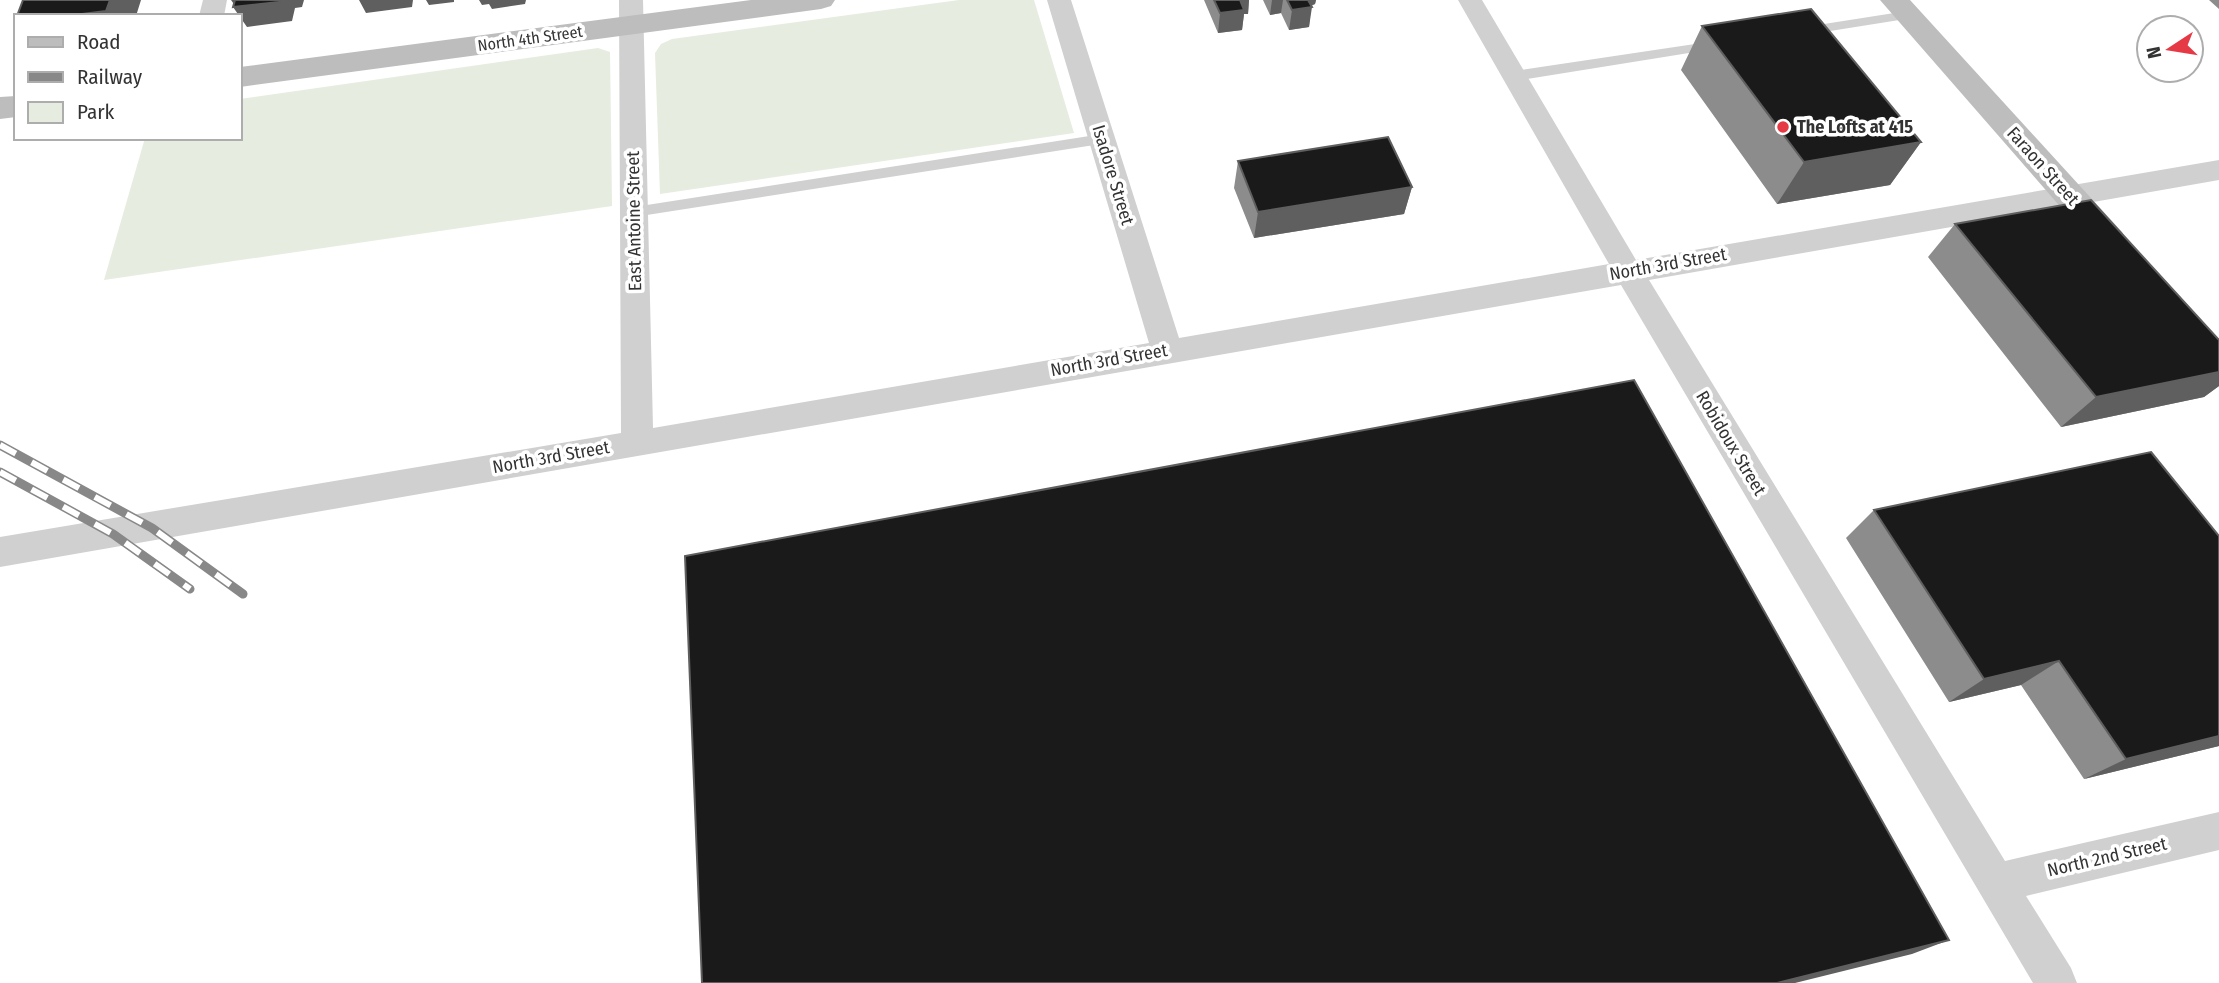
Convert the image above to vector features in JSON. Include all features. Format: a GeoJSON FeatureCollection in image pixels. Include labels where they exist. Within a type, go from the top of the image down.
{"type":"FeatureCollection","features":[{"type":"Feature","properties":{"kind":"street","name":"North 4th Street"},"geometry":{"type":"LineString","coordinates":[[242,77],[631,13],[821,0]]}},
{"type":"Feature","properties":{"kind":"street","name":"Isadore Street"},"geometry":{"type":"LineString","coordinates":[[1059,0],[1167,350]]}},
{"type":"Feature","properties":{"kind":"street","name":"Robidoux Street"},"geometry":{"type":"LineString","coordinates":[[1470,0],[1628,271],[2056,983]]}},
{"type":"Feature","properties":{"kind":"street","name":"Faraon Street"},"geometry":{"type":"LineString","coordinates":[[1901,7],[2131,265]]}},
{"type":"Feature","properties":{"kind":"street","name":"East Antoine Street"},"geometry":{"type":"LineString","coordinates":[[631,13],[637,442]]}},
{"type":"Feature","properties":{"kind":"street","name":"North 3rd Street"},"geometry":{"type":"LineString","coordinates":[[0,552],[152,528],[1167,350],[2219,170]]}},
{"type":"Feature","properties":{"kind":"street","name":"North 2nd Street"},"geometry":{"type":"LineString","coordinates":[[1996,883],[2219,831]]}},
{"type":"Feature","properties":{"kind":"lane"},"geometry":{"type":"LineString","coordinates":[[1792,33],[1901,7]]}},
{"type":"Feature","properties":{"kind":"lane"},"geometry":{"type":"LineString","coordinates":[[1514,76],[1727,43]]}},
{"type":"Feature","properties":{"kind":"lane"},"geometry":{"type":"LineString","coordinates":[[634,212],[1102,139]]}},
{"type":"Feature","properties":{"kind":"green space"},"geometry":{"type":"Polygon","coordinates":[[[959,0],[1034,0],[1074,133],[660,194],[655,53],[661,44],[672,39],[959,0]]]}},
{"type":"Feature","properties":{"kind":"green space"},"geometry":{"type":"Polygon","coordinates":[[[598,48],[610,52],[612,206],[104,280],[144,140],[242,140],[242,99],[598,48]]]}},
{"type":"Feature","properties":{"kind":"building"},"geometry":{"type":"Polygon","coordinates":[[[23,0],[110,0],[106,11],[82,14],[18,14],[23,0]]]}},
{"type":"Feature","properties":{"kind":"building"},"geometry":{"type":"Polygon","coordinates":[[[235,0],[280,0],[233,7],[235,0]]]}},
{"type":"Feature","properties":{"kind":"building"},"geometry":{"type":"Polygon","coordinates":[[[1214,0],[1240,0],[1244,10],[1220,13],[1214,0]]]}},
{"type":"Feature","properties":{"kind":"building"},"geometry":{"type":"Polygon","coordinates":[[[1287,0],[1308,0],[1312,7],[1292,10],[1287,0]]]}},
{"type":"Feature","properties":{"kind":"building"},"geometry":{"type":"Polygon","coordinates":[[[1811,9],[1921,142],[1804,162],[1702,26],[1811,9]]]}},
{"type":"Feature","properties":{"kind":"building"},"geometry":{"type":"Polygon","coordinates":[[[1388,137],[1412,187],[1258,212],[1238,161],[1388,137]]]}},
{"type":"Feature","properties":{"kind":"building"},"geometry":{"type":"Polygon","coordinates":[[[2091,200],[2219,340],[2219,372],[2096,397],[1955,224],[2091,200]]]}},
{"type":"Feature","properties":{"kind":"building"},"geometry":{"type":"Polygon","coordinates":[[[1634,380],[1949,940],[1777,983],[702,983],[685,556],[1634,380]]]}},
{"type":"Feature","properties":{"kind":"building"},"geometry":{"type":"Polygon","coordinates":[[[2151,452],[2219,536],[2219,736],[2126,759],[2059,661],[1984,679],[1874,510],[2151,452]]]}},
{"type":"Feature","properties":{"kind":"railway"},"geometry":{"type":"LineString","coordinates":[[0,445],[152,528],[243,594]]}},
{"type":"Feature","properties":{"kind":"railway"},"geometry":{"type":"LineString","coordinates":[[0,472],[113,534],[190,589]]}},
{"type":"Feature","properties":{"kind":"place","name":"The Lofts at 415"},"geometry":{"type":"Point","coordinates":[1783,127]}}]}
